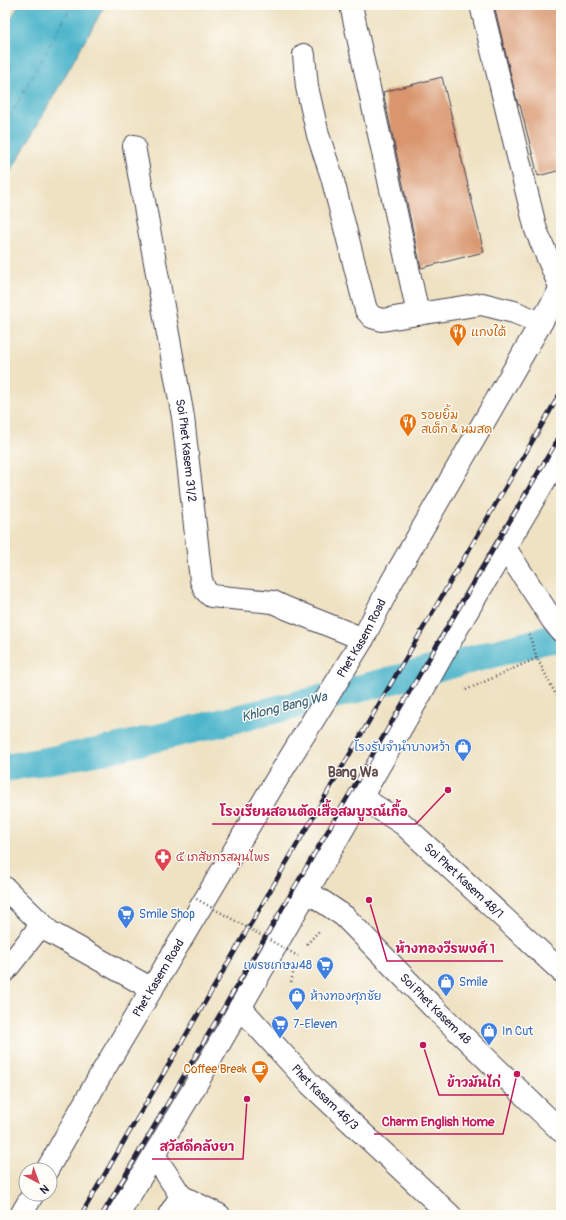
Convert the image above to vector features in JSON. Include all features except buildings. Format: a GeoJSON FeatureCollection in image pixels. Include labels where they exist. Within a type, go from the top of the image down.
{"type":"FeatureCollection","features":[{"type":"Feature","properties":{"kind":"street"},"geometry":{"type":"LineString","coordinates":[[351,5],[418,314]]}},
{"type":"Feature","properties":{"kind":"street"},"geometry":{"type":"LineString","coordinates":[[481,5],[536,230],[561,288]]}},
{"type":"Feature","properties":{"kind":"street"},"geometry":{"type":"LineString","coordinates":[[304,55],[307,88],[318,135],[332,177],[366,310],[372,317],[382,320],[482,304],[514,312],[541,323]]}},
{"type":"Feature","properties":{"kind":"street","name":"Soi Phet Kasem 31/2"},"geometry":{"type":"LineString","coordinates":[[134,146],[183,417],[201,580],[205,590],[212,596],[273,602],[363,639]]}},
{"type":"Feature","properties":{"kind":"street","name":"Phet Kasem Road"},"geometry":{"type":"LineString","coordinates":[[52,1162],[97,1082],[275,782],[363,639],[392,583],[561,288]]}},
{"type":"Feature","properties":{"kind":"street"},"geometry":{"type":"LineString","coordinates":[[118,1215],[240,1007],[462,620],[561,453]]}},
{"type":"Feature","properties":{"kind":"street"},"geometry":{"type":"LineString","coordinates":[[505,548],[557,626]]}},
{"type":"Feature","properties":{"kind":"street","name":"Soi Phet Kasem 48/1"},"geometry":{"type":"LineString","coordinates":[[361,797],[403,824],[561,971]]}},
{"type":"Feature","properties":{"kind":"street"},"geometry":{"type":"LineString","coordinates":[[5,888],[50,932],[152,989]]}},
{"type":"Feature","properties":{"kind":"street","name":"Soi Phet Kasem 48"},"geometry":{"type":"LineString","coordinates":[[307,891],[344,916],[433,1007],[561,1131]]}},
{"type":"Feature","properties":{"kind":"street"},"geometry":{"type":"LineString","coordinates":[[5,971],[42,924]]}},
{"type":"Feature","properties":{"kind":"street","name":"Phet Kasam 46/3"},"geometry":{"type":"LineString","coordinates":[[240,1007],[310,1084],[450,1215]]}},
{"type":"Feature","properties":{"kind":"street"},"geometry":{"type":"LineString","coordinates":[[154,1154],[181,1196],[219,1215]]}},
{"type":"Feature","properties":{"kind":"street"},"geometry":{"type":"LineString","coordinates":[[169,1215],[181,1196]]}},
{"type":"Feature","properties":{"kind":"street"},"geometry":{"type":"LineString","coordinates":[[21,1215],[28,1202]]}},
{"type":"Feature","properties":{"kind":"path"},"geometry":{"type":"LineString","coordinates":[[529,634],[537,658],[555,693],[561,699]]}},
{"type":"Feature","properties":{"kind":"path"},"geometry":{"type":"LineString","coordinates":[[466,690],[537,658]]}},
{"type":"Feature","properties":{"kind":"path"},"geometry":{"type":"LineString","coordinates":[[193,898],[298,956]]}},
{"type":"Feature","properties":{"kind":"path"},"geometry":{"type":"LineString","coordinates":[[307,945],[321,929]]}},
{"type":"Feature","properties":{"kind":"path"},"geometry":{"type":"LineString","coordinates":[[291,982],[298,956],[302,950]]}},
{"type":"Feature","properties":{"kind":"water"},"geometry":{"type":"Polygon","coordinates":[[[19,5],[105,5],[5,182],[5,29],[19,5]]]}},
{"type":"Feature","properties":{"kind":"waterway","name":"Khlong Bang Wa"},"geometry":{"type":"LineString","coordinates":[[5,768],[102,751],[308,702],[546,640],[561,638]]}},
{"type":"Feature","properties":{"kind":"ferry route"},"geometry":{"type":"LineString","coordinates":[[5,125],[72,5]]}},
{"type":"Feature","properties":{"kind":"railway"},"geometry":{"type":"LineString","coordinates":[[81,1215],[561,392]]}},
{"type":"Feature","properties":{"kind":"railway"},"geometry":{"type":"LineString","coordinates":[[102,1215],[561,434]]}},
{"type":"Feature","properties":{"kind":"place","name":"แกงใต้"},"geometry":{"type":"Point","coordinates":[458,347]}},
{"type":"Feature","properties":{"kind":"place","name":"รอยยิ้ม สเต็ก & นมสด"},"geometry":{"type":"Point","coordinates":[408,437]}},
{"type":"Feature","properties":{"kind":"place","name":"โรงรับจำนำบางหว้า"},"geometry":{"type":"Point","coordinates":[463,762]}},
{"type":"Feature","properties":{"kind":"place","name":"โรงเรียนสอนตัดเสื้อสมบูรณ์เกื้อ"},"geometry":{"type":"Point","coordinates":[448,790]}},
{"type":"Feature","properties":{"kind":"place","name":"๕ เภสัชกรสมุนไพร"},"geometry":{"type":"Point","coordinates":[163,872]}},
{"type":"Feature","properties":{"kind":"place","name":"ห้างทองวีรพงศ์ 1"},"geometry":{"type":"Point","coordinates":[369,900]}},
{"type":"Feature","properties":{"kind":"place","name":"Smile Shop"},"geometry":{"type":"Point","coordinates":[126,929]}},
{"type":"Feature","properties":{"kind":"place","name":"เพรชเกษม48"},"geometry":{"type":"Point","coordinates":[325,980]}},
{"type":"Feature","properties":{"kind":"place","name":"Smile"},"geometry":{"type":"Point","coordinates":[446,997]}},
{"type":"Feature","properties":{"kind":"place","name":"ห้างทองศุภชัย"},"geometry":{"type":"Point","coordinates":[297,1011]}},
{"type":"Feature","properties":{"kind":"place","name":"7-Eleven"},"geometry":{"type":"Point","coordinates":[280,1039]}},
{"type":"Feature","properties":{"kind":"place","name":"ข้าวมันไก่"},"geometry":{"type":"Point","coordinates":[423,1045]}},
{"type":"Feature","properties":{"kind":"place","name":"In Cut"},"geometry":{"type":"Point","coordinates":[489,1046]}},
{"type":"Feature","properties":{"kind":"place","name":"Charm English Home"},"geometry":{"type":"Point","coordinates":[517,1074]}},
{"type":"Feature","properties":{"kind":"place","name":"Coffee Break"},"geometry":{"type":"Point","coordinates":[260,1084]}},
{"type":"Feature","properties":{"kind":"place","name":"สวัสดีคลังยา"},"geometry":{"type":"Point","coordinates":[247,1099]}},
{"type":"Feature","properties":{"kind":"district","name":"Bang Wa"},"geometry":{"type":"Point","coordinates":[353,772]}}]}
